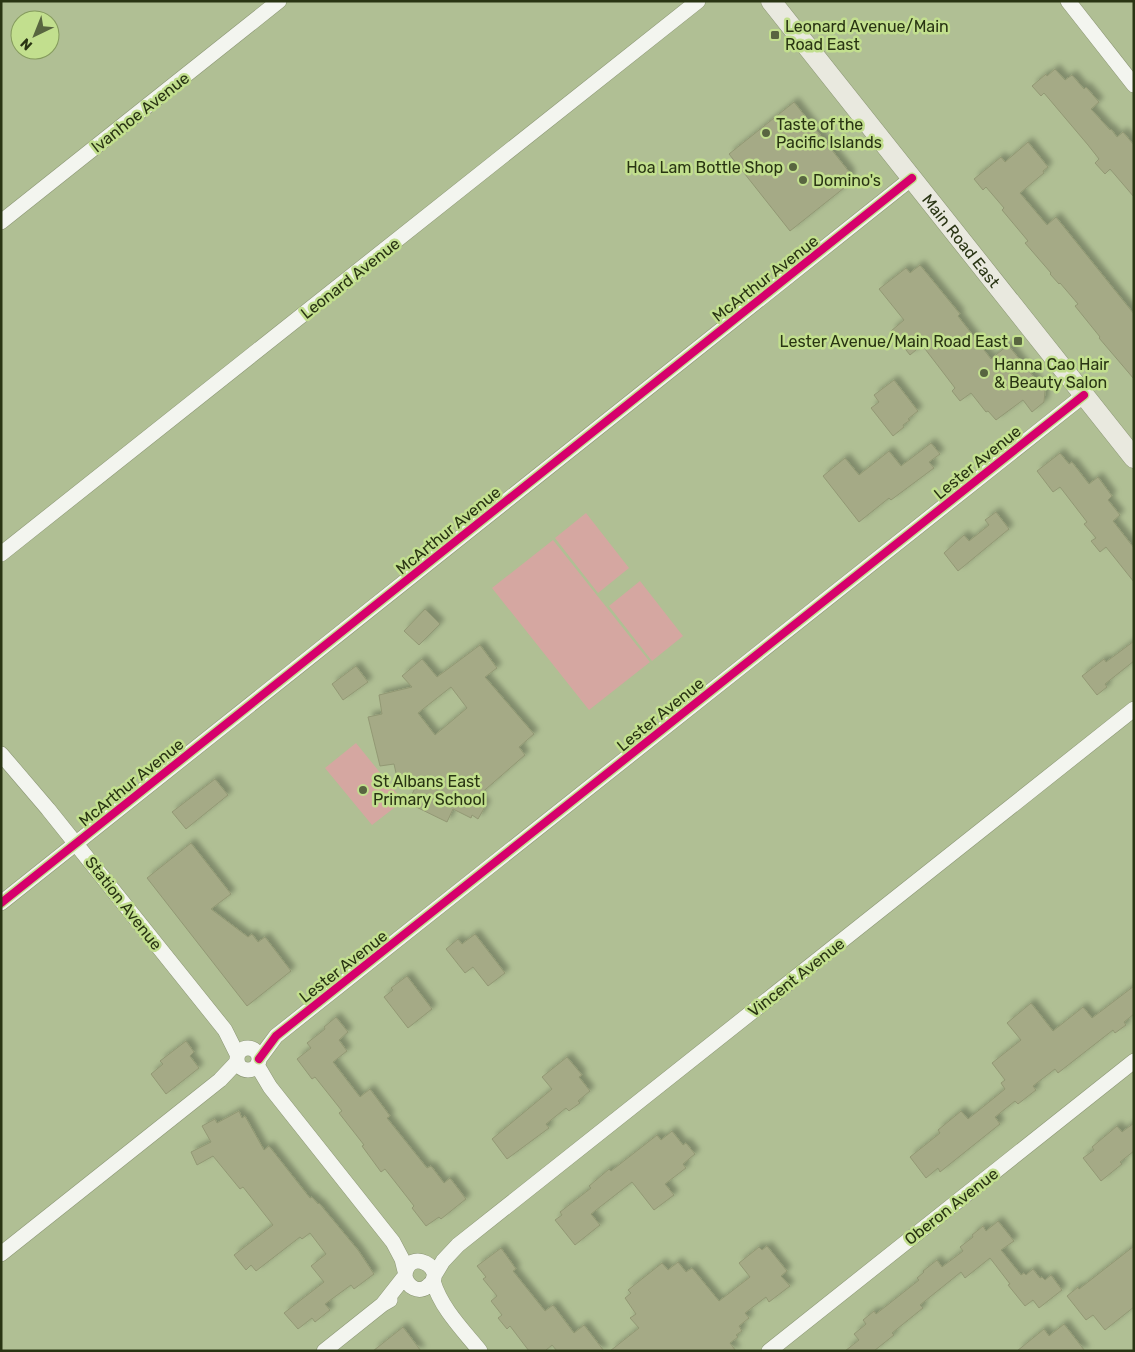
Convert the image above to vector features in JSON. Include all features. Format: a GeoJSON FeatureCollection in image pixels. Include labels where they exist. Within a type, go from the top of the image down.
{"type":"FeatureCollection","features":[{"type":"Feature","properties":{"kind":"main road","name":"Main Road East"},"geometry":{"type":"LineString","coordinates":[[771,1],[1084,395],[1130,446]]}},
{"type":"Feature","properties":{"kind":"street","name":"Ivanhoe Avenue"},"geometry":{"type":"LineString","coordinates":[[1,222],[279,1]]}},
{"type":"Feature","properties":{"kind":"street","name":"Leonard Avenue"},"geometry":{"type":"LineString","coordinates":[[1,554],[698,1]]}},
{"type":"Feature","properties":{"kind":"street"},"geometry":{"type":"LineString","coordinates":[[1068,1],[1134,85]]}},
{"type":"Feature","properties":{"kind":"street","name":"McArthur Avenue"},"geometry":{"type":"LineString","coordinates":[[1,903],[912,178]]}},
{"type":"Feature","properties":{"kind":"street","name":"Lester Avenue"},"geometry":{"type":"LineString","coordinates":[[1,1254],[1084,395]]}},
{"type":"Feature","properties":{"kind":"street","name":"Vincent Avenue"},"geometry":{"type":"LineString","coordinates":[[433,1278],[443,1261],[458,1244],[1134,709]]}},
{"type":"Feature","properties":{"kind":"street","name":"Station Avenue"},"geometry":{"type":"LineString","coordinates":[[1,754],[76,843],[394,1242],[402,1259],[405,1274]]}},
{"type":"Feature","properties":{"kind":"street","name":"Oberon Avenue"},"geometry":{"type":"LineString","coordinates":[[769,1351],[1134,1061]]}},
{"type":"Feature","properties":{"kind":"street","name":"Station Avenue"},"geometry":{"type":"LineString","coordinates":[[394,1242],[422,1261]]}},
{"type":"Feature","properties":{"kind":"street","name":"Vincent Avenue"},"geometry":{"type":"LineString","coordinates":[[422,1261],[458,1244]]}},
{"type":"Feature","properties":{"kind":"street"},"geometry":{"type":"LineString","coordinates":[[383,1304],[410,1264],[422,1261],[431,1266],[436,1291],[448,1311],[480,1351]]}},
{"type":"Feature","properties":{"kind":"street"},"geometry":{"type":"LineString","coordinates":[[405,1274],[408,1284],[448,1311]]}},
{"type":"Feature","properties":{"kind":"street"},"geometry":{"type":"LineString","coordinates":[[324,1351],[383,1304],[417,1289],[426,1288],[433,1278]]}},
{"type":"Feature","properties":{"kind":"shaded area"},"geometry":{"type":"Polygon","coordinates":[[[586,513],[629,568],[598,593],[555,538],[586,513]]]}},
{"type":"Feature","properties":{"kind":"shaded area"},"geometry":{"type":"Polygon","coordinates":[[[553,540],[650,662],[589,710],[492,588],[553,540]]]}},
{"type":"Feature","properties":{"kind":"shaded area"},"geometry":{"type":"Polygon","coordinates":[[[640,581],[683,636],[652,661],[609,606],[640,581]]]}},
{"type":"Feature","properties":{"kind":"shaded area"},"geometry":{"type":"Polygon","coordinates":[[[356,743],[403,801],[372,825],[325,768],[356,743]]]}},
{"type":"Feature","properties":{"kind":"building"},"geometry":{"type":"Polygon","coordinates":[[[1055,69],[1065,80],[1072,75],[1084,89],[1086,87],[1099,102],[1091,109],[1117,137],[1123,132],[1134,145],[1134,197],[1110,169],[1105,174],[1095,163],[1099,159],[1088,145],[1044,93],[1041,96],[1032,86],[1055,69]]]}},
{"type":"Feature","properties":{"kind":"building"},"geometry":{"type":"Polygon","coordinates":[[[794,102],[850,173],[849,184],[790,231],[729,154],[794,102]]]}},
{"type":"Feature","properties":{"kind":"building"},"geometry":{"type":"Polygon","coordinates":[[[1028,142],[1048,167],[1043,171],[1044,173],[1020,193],[1047,225],[1056,217],[1134,314],[1134,379],[1075,306],[1078,304],[1025,243],[1028,241],[1002,210],[1004,208],[986,187],[983,190],[974,179],[1001,157],[1005,162],[1028,142]]]}},
{"type":"Feature","properties":{"kind":"building"},"geometry":{"type":"Polygon","coordinates":[[[920,265],[960,314],[958,316],[991,359],[1008,345],[1045,391],[1044,402],[1032,412],[1023,400],[996,420],[988,411],[986,412],[971,393],[960,401],[952,391],[955,388],[922,345],[910,355],[891,331],[904,320],[879,289],[906,268],[910,273],[920,265]]]}},
{"type":"Feature","properties":{"kind":"building"},"geometry":{"type":"Polygon","coordinates":[[[894,380],[918,411],[893,436],[871,408],[879,402],[874,395],[894,380]]]}},
{"type":"Feature","properties":{"kind":"building"},"geometry":{"type":"Polygon","coordinates":[[[931,443],[940,454],[929,462],[934,468],[891,500],[889,498],[859,522],[823,476],[845,458],[859,475],[889,451],[901,466],[931,443]]]}},
{"type":"Feature","properties":{"kind":"building"},"geometry":{"type":"Polygon","coordinates":[[[1060,453],[1069,464],[1072,462],[1089,484],[1098,477],[1112,496],[1108,500],[1120,515],[1113,521],[1134,548],[1134,582],[1106,547],[1100,552],[1091,541],[1096,538],[1084,524],[1087,522],[1060,487],[1053,492],[1037,471],[1060,453]]]}},
{"type":"Feature","properties":{"kind":"building"},"geometry":{"type":"Polygon","coordinates":[[[996,512],[1009,529],[958,571],[944,553],[964,535],[969,541],[989,525],[985,520],[996,512]]]}},
{"type":"Feature","properties":{"kind":"building"},"geometry":{"type":"Polygon","coordinates":[[[425,609],[440,624],[419,645],[404,631],[425,609]]]}},
{"type":"Feature","properties":{"kind":"building"},"geometry":{"type":"Polygon","coordinates":[[[1134,641],[1134,661],[1105,684],[1107,687],[1097,695],[1082,676],[1104,659],[1106,662],[1134,641]]]}},
{"type":"Feature","properties":{"kind":"building"},"geometry":{"type":"Polygon","coordinates":[[[480,645],[497,668],[485,677],[534,734],[519,747],[525,755],[478,796],[486,805],[478,819],[472,815],[471,818],[453,809],[447,822],[408,803],[415,788],[398,782],[394,764],[380,766],[368,717],[382,714],[379,695],[412,687],[402,676],[422,659],[437,677],[480,645]],[[451,687],[418,713],[435,735],[467,708],[451,687]]]}},
{"type":"Feature","properties":{"kind":"building"},"geometry":{"type":"Polygon","coordinates":[[[356,666],[368,682],[343,700],[332,684],[356,666]]]}},
{"type":"Feature","properties":{"kind":"building"},"geometry":{"type":"Polygon","coordinates":[[[215,779],[228,795],[186,829],[172,812],[215,779]]]}},
{"type":"Feature","properties":{"kind":"building"},"geometry":{"type":"Polygon","coordinates":[[[191,843],[231,894],[211,909],[248,937],[252,934],[258,942],[265,937],[291,971],[247,1006],[147,878],[191,843]]]}},
{"type":"Feature","properties":{"kind":"building"},"geometry":{"type":"Polygon","coordinates":[[[475,934],[505,973],[488,986],[473,967],[465,973],[446,949],[458,939],[462,944],[475,934]]]}},
{"type":"Feature","properties":{"kind":"building"},"geometry":{"type":"Polygon","coordinates":[[[407,976],[432,1009],[408,1028],[384,997],[393,990],[391,988],[407,976]]]}},
{"type":"Feature","properties":{"kind":"building"},"geometry":{"type":"Polygon","coordinates":[[[1134,986],[1134,1014],[1124,1022],[1126,1025],[1115,1033],[1113,1030],[1058,1073],[1055,1069],[1033,1086],[1036,1090],[1018,1104],[1015,1101],[995,1117],[1000,1124],[940,1172],[938,1168],[926,1178],[910,1157],[940,1133],[938,1130],[961,1111],[968,1119],[1005,1089],[1001,1083],[1005,1080],[992,1063],[1021,1040],[1007,1023],[1031,1003],[1053,1031],[1083,1007],[1092,1018],[1134,986]]]}},
{"type":"Feature","properties":{"kind":"building"},"geometry":{"type":"Polygon","coordinates":[[[336,1017],[348,1032],[339,1040],[347,1051],[333,1062],[360,1097],[370,1089],[390,1116],[387,1118],[427,1168],[431,1166],[444,1183],[450,1178],[466,1199],[441,1219],[439,1217],[426,1226],[412,1208],[414,1206],[385,1169],[381,1172],[362,1146],[364,1145],[339,1113],[342,1111],[315,1077],[312,1079],[297,1059],[311,1048],[307,1043],[325,1029],[324,1027],[336,1017]]]}},
{"type":"Feature","properties":{"kind":"building"},"geometry":{"type":"Polygon","coordinates":[[[186,1041],[194,1052],[190,1056],[199,1068],[166,1094],[151,1074],[163,1064],[160,1061],[186,1041]]]}},
{"type":"Feature","properties":{"kind":"building"},"geometry":{"type":"Polygon","coordinates":[[[567,1057],[582,1075],[579,1077],[590,1091],[578,1101],[580,1103],[569,1111],[566,1108],[546,1124],[549,1128],[507,1159],[492,1139],[552,1089],[542,1077],[567,1057]]]}},
{"type":"Feature","properties":{"kind":"building"},"geometry":{"type":"Polygon","coordinates":[[[239,1111],[242,1118],[245,1116],[264,1150],[269,1146],[310,1198],[312,1197],[319,1203],[358,1250],[374,1274],[354,1289],[351,1285],[325,1304],[330,1310],[315,1322],[312,1318],[298,1329],[284,1313],[324,1282],[311,1266],[326,1254],[310,1233],[302,1239],[300,1237],[256,1271],[251,1265],[246,1270],[234,1255],[273,1225],[243,1187],[240,1189],[213,1156],[197,1165],[191,1152],[211,1142],[202,1126],[215,1119],[217,1123],[239,1111]]]}},
{"type":"Feature","properties":{"kind":"building"},"geometry":{"type":"Polygon","coordinates":[[[1134,1123],[1134,1151],[1120,1162],[1122,1164],[1101,1181],[1083,1158],[1094,1150],[1092,1147],[1117,1126],[1122,1132],[1134,1123]]]}},
{"type":"Feature","properties":{"kind":"building"},"geometry":{"type":"Polygon","coordinates":[[[672,1131],[683,1145],[686,1143],[695,1154],[683,1164],[686,1168],[665,1184],[674,1195],[654,1210],[632,1182],[591,1214],[600,1225],[575,1245],[555,1220],[562,1215],[560,1212],[591,1188],[589,1186],[609,1169],[611,1171],[657,1135],[661,1140],[672,1131]]]}},
{"type":"Feature","properties":{"kind":"building"},"geometry":{"type":"Polygon","coordinates":[[[998,1221],[1014,1241],[1001,1250],[1021,1275],[1024,1273],[1026,1275],[1033,1269],[1040,1278],[1042,1277],[1045,1280],[1051,1275],[1062,1290],[1039,1308],[1033,1300],[1025,1306],[990,1258],[965,1278],[961,1272],[920,1305],[923,1308],[892,1333],[894,1335],[874,1351],[845,1351],[859,1340],[854,1334],[866,1324],[863,1320],[874,1311],[876,1314],[919,1280],[917,1278],[923,1271],[937,1260],[942,1267],[963,1251],[960,1247],[983,1226],[986,1231],[998,1221]]]}},
{"type":"Feature","properties":{"kind":"building"},"geometry":{"type":"Polygon","coordinates":[[[767,1246],[787,1271],[781,1276],[790,1286],[769,1302],[766,1297],[745,1313],[749,1318],[739,1326],[742,1331],[730,1343],[736,1351],[610,1351],[639,1328],[630,1318],[636,1314],[625,1298],[631,1293],[628,1290],[662,1263],[668,1270],[678,1262],[686,1272],[692,1268],[719,1301],[750,1277],[739,1263],[759,1247],[762,1250],[767,1246]]]}},
{"type":"Feature","properties":{"kind":"building"},"geometry":{"type":"Polygon","coordinates":[[[1134,1246],[1134,1307],[1105,1330],[1093,1315],[1086,1320],[1067,1296],[1078,1287],[1079,1289],[1134,1246]]]}},
{"type":"Feature","properties":{"kind":"building"},"geometry":{"type":"Polygon","coordinates":[[[501,1248],[516,1269],[513,1271],[545,1311],[553,1305],[574,1333],[584,1325],[604,1351],[557,1351],[552,1345],[545,1351],[529,1351],[510,1326],[507,1329],[498,1318],[502,1315],[491,1301],[497,1296],[483,1279],[486,1277],[477,1266],[501,1248]]]}},
{"type":"Feature","properties":{"kind":"building"},"geometry":{"type":"Polygon","coordinates":[[[1064,1324],[1085,1351],[1017,1351],[1044,1329],[1049,1336],[1064,1324]]]}},
{"type":"Feature","properties":{"kind":"building"},"geometry":{"type":"Polygon","coordinates":[[[403,1327],[421,1351],[373,1351],[403,1327]]]}},
{"type":"Feature","properties":{"kind":"cycle path"},"geometry":{"type":"LineString","coordinates":[[1,903],[912,178]]}},
{"type":"Feature","properties":{"kind":"cycle path"},"geometry":{"type":"LineString","coordinates":[[259,1059],[276,1036],[1084,395]]}},
{"type":"Feature","properties":{"kind":"place","name":"Leonard Avenue/Main Road East"},"geometry":{"type":"Point","coordinates":[775,35]}},
{"type":"Feature","properties":{"kind":"place","name":"Taste of the Pacific Islands"},"geometry":{"type":"Point","coordinates":[766,133]}},
{"type":"Feature","properties":{"kind":"place","name":"Hoa Lam Bottle Shop"},"geometry":{"type":"Point","coordinates":[793,167]}},
{"type":"Feature","properties":{"kind":"place","name":"Domino's"},"geometry":{"type":"Point","coordinates":[803,180]}},
{"type":"Feature","properties":{"kind":"place","name":"Lester Avenue/Main Road East"},"geometry":{"type":"Point","coordinates":[1018,341]}},
{"type":"Feature","properties":{"kind":"place","name":"Hanna Cao Hair & Beauty Salon"},"geometry":{"type":"Point","coordinates":[984,373]}},
{"type":"Feature","properties":{"kind":"place","name":"St Albans East Primary School"},"geometry":{"type":"Point","coordinates":[363,790]}}]}
